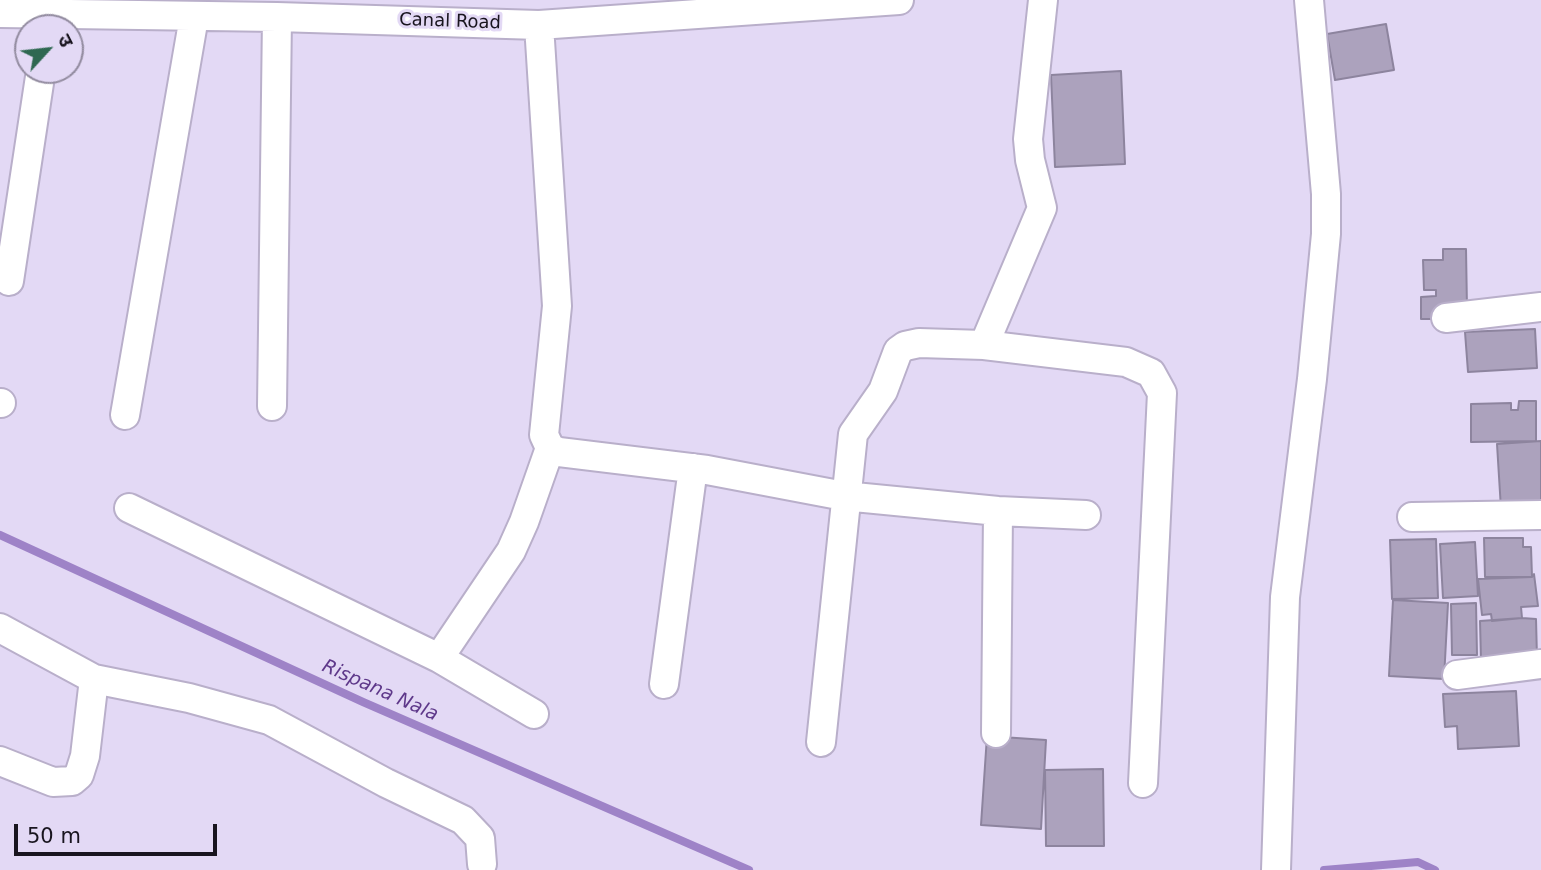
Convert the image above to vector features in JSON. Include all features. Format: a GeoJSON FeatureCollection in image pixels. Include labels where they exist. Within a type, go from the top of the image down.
{"type":"FeatureCollection","features":[{"type":"Feature","properties":{"kind":"street","name":"Canal Road"},"geometry":{"type":"LineString","coordinates":[[84,21],[277,16],[539,25],[899,0]]}},
{"type":"Feature","properties":{"kind":"street"},"geometry":{"type":"LineString","coordinates":[[984,345],[1042,208],[1030,160],[1028,139],[1043,0]]}},
{"type":"Feature","properties":{"kind":"street"},"geometry":{"type":"LineString","coordinates":[[1276,870],[1287,572],[1312,379],[1326,234],[1326,194],[1309,0]]}},
{"type":"Feature","properties":{"kind":"street"},"geometry":{"type":"LineString","coordinates":[[272,406],[277,16]]}},
{"type":"Feature","properties":{"kind":"street"},"geometry":{"type":"LineString","coordinates":[[125,415],[194,17]]}},
{"type":"Feature","properties":{"kind":"street"},"geometry":{"type":"LineString","coordinates":[[539,25],[556,262],[557,306],[544,435],[550,448],[559,452],[693,468],[844,496],[999,511],[1086,515]]}},
{"type":"Feature","properties":{"kind":"street"},"geometry":{"type":"LineString","coordinates":[[9,281],[39,84]]}},
{"type":"Feature","properties":{"kind":"street"},"geometry":{"type":"LineString","coordinates":[[1446,318],[1541,307]]}},
{"type":"Feature","properties":{"kind":"street"},"geometry":{"type":"LineString","coordinates":[[821,742],[844,496],[853,434],[883,391],[898,351],[911,344],[984,345],[1126,362],[1151,373],[1162,393],[1143,783]]}},
{"type":"Feature","properties":{"kind":"street"},"geometry":{"type":"LineString","coordinates":[[439,658],[511,551],[550,448]]}},
{"type":"Feature","properties":{"kind":"street"},"geometry":{"type":"LineString","coordinates":[[664,684],[693,468]]}},
{"type":"Feature","properties":{"kind":"street"},"geometry":{"type":"LineString","coordinates":[[129,508],[439,658],[534,714]]}},
{"type":"Feature","properties":{"kind":"street"},"geometry":{"type":"LineString","coordinates":[[996,733],[999,511]]}},
{"type":"Feature","properties":{"kind":"street"},"geometry":{"type":"LineString","coordinates":[[1412,517],[1541,515]]}},
{"type":"Feature","properties":{"kind":"street"},"geometry":{"type":"LineString","coordinates":[[0,628],[94,678],[189,698],[270,720],[386,783],[463,820],[480,838],[482,864]]}},
{"type":"Feature","properties":{"kind":"street"},"geometry":{"type":"LineString","coordinates":[[1457,675],[1541,664]]}},
{"type":"Feature","properties":{"kind":"street"},"geometry":{"type":"LineString","coordinates":[[0,761],[52,782],[72,781],[79,775],[85,755],[94,678]]}},
{"type":"Feature","properties":{"kind":"building"},"geometry":{"type":"Polygon","coordinates":[[[1386,24],[1394,70],[1335,80],[1327,34],[1386,24]]]}},
{"type":"Feature","properties":{"kind":"building"},"geometry":{"type":"Polygon","coordinates":[[[1121,71],[1125,164],[1055,167],[1051,75],[1121,71]]]}},
{"type":"Feature","properties":{"kind":"building"},"geometry":{"type":"Polygon","coordinates":[[[1443,249],[1466,249],[1467,309],[1444,319],[1421,319],[1421,297],[1436,296],[1436,290],[1424,290],[1423,260],[1443,260],[1443,249]]]}},
{"type":"Feature","properties":{"kind":"building"},"geometry":{"type":"Polygon","coordinates":[[[1535,329],[1537,368],[1468,372],[1465,332],[1535,329]]]}},
{"type":"Feature","properties":{"kind":"building"},"geometry":{"type":"Polygon","coordinates":[[[1519,401],[1536,401],[1536,441],[1471,442],[1471,404],[1511,403],[1511,410],[1518,410],[1519,401]]]}},
{"type":"Feature","properties":{"kind":"building"},"geometry":{"type":"Polygon","coordinates":[[[1541,441],[1541,507],[1501,509],[1497,444],[1541,441]]]}},
{"type":"Feature","properties":{"kind":"building"},"geometry":{"type":"Polygon","coordinates":[[[1484,538],[1523,538],[1523,547],[1531,547],[1532,577],[1485,577],[1484,538]]]}},
{"type":"Feature","properties":{"kind":"building"},"geometry":{"type":"Polygon","coordinates":[[[1436,539],[1438,598],[1392,599],[1390,540],[1436,539]]]}},
{"type":"Feature","properties":{"kind":"building"},"geometry":{"type":"Polygon","coordinates":[[[1475,542],[1478,596],[1443,598],[1440,544],[1475,542]]]}},
{"type":"Feature","properties":{"kind":"building"},"geometry":{"type":"Polygon","coordinates":[[[1534,574],[1538,606],[1521,607],[1522,618],[1492,621],[1491,614],[1482,615],[1478,579],[1532,577],[1534,574]]]}},
{"type":"Feature","properties":{"kind":"building"},"geometry":{"type":"Polygon","coordinates":[[[1393,600],[1448,603],[1444,679],[1389,676],[1393,600]]]}},
{"type":"Feature","properties":{"kind":"building"},"geometry":{"type":"Polygon","coordinates":[[[1476,603],[1477,655],[1452,655],[1451,604],[1476,603]]]}},
{"type":"Feature","properties":{"kind":"building"},"geometry":{"type":"Polygon","coordinates":[[[1536,619],[1537,658],[1481,660],[1480,621],[1536,619]]]}},
{"type":"Feature","properties":{"kind":"building"},"geometry":{"type":"Polygon","coordinates":[[[1516,691],[1519,746],[1458,749],[1457,726],[1445,727],[1443,694],[1516,691]]]}},
{"type":"Feature","properties":{"kind":"building"},"geometry":{"type":"Polygon","coordinates":[[[987,736],[1046,740],[1041,829],[981,825],[987,736]]]}},
{"type":"Feature","properties":{"kind":"building"},"geometry":{"type":"Polygon","coordinates":[[[1103,769],[1104,846],[1046,846],[1045,770],[1103,769]]]}},
{"type":"Feature","properties":{"kind":"waterway","name":"Rispana Nala"},"geometry":{"type":"LineString","coordinates":[[0,535],[363,702],[749,870]]}},
{"type":"Feature","properties":{"kind":"waterway","name":"Rispana Nala"},"geometry":{"type":"LineString","coordinates":[[1324,870],[1418,862],[1435,870]]}}]}
